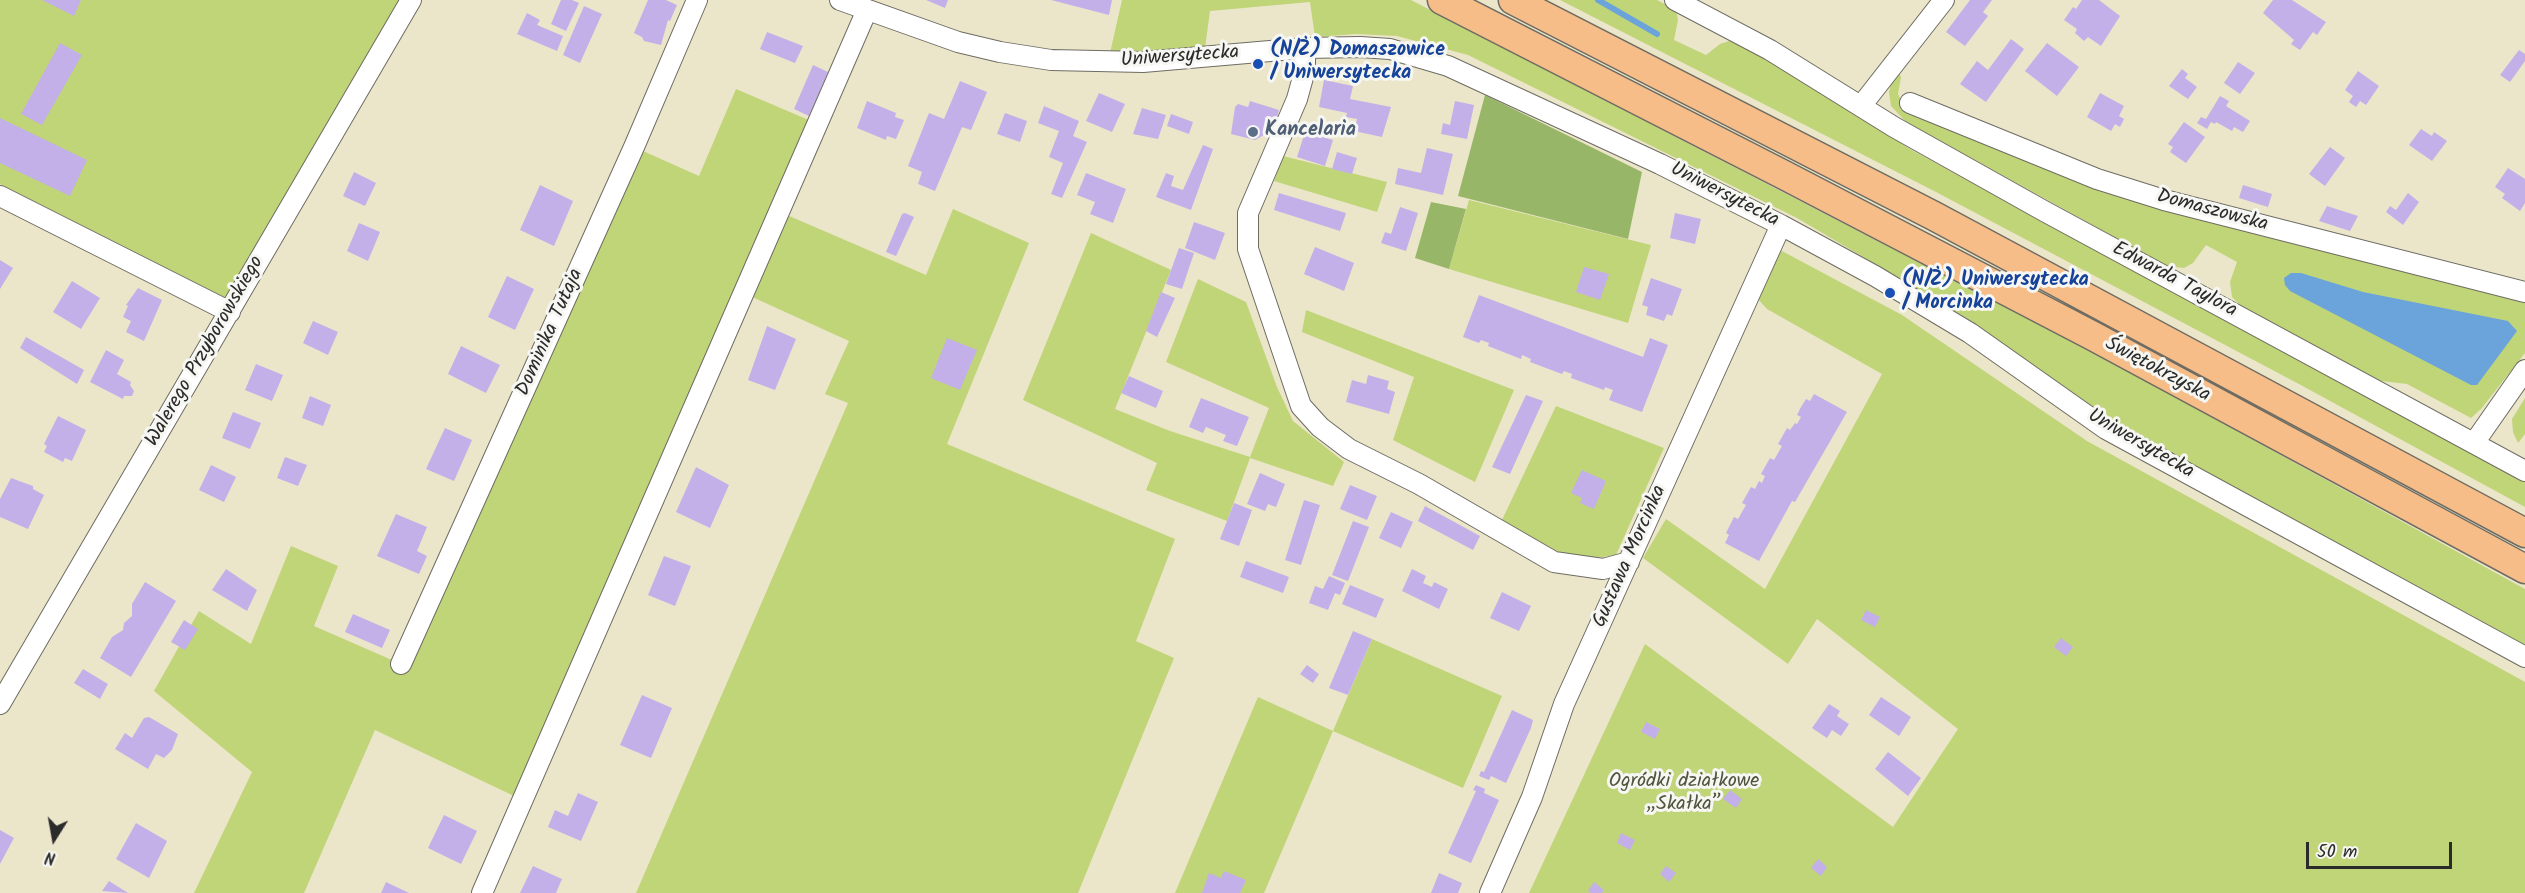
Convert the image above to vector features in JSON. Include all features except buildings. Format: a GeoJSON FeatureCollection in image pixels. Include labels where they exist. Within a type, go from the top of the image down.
{"type":"FeatureCollection","features":[{"type":"Feature","properties":{"kind":"highway","name":"Świętokrzyska"},"geometry":{"type":"LineString","coordinates":[[1442,0],[2093,336],[2525,569]]}},
{"type":"Feature","properties":{"kind":"highway","name":"Świętokrzyska"},"geometry":{"type":"LineString","coordinates":[[1513,0],[2091,299],[2525,533]]}},
{"type":"Feature","properties":{"kind":"street","name":"Walerego Przyborowskiego"},"geometry":{"type":"LineString","coordinates":[[0,704],[411,0]]}},
{"type":"Feature","properties":{"kind":"street","name":"Dominika Tutaja"},"geometry":{"type":"LineString","coordinates":[[401,664],[634,147],[697,0]]}},
{"type":"Feature","properties":{"kind":"street","name":"Uniwersytecka"},"geometry":{"type":"LineString","coordinates":[[840,0],[958,42],[1000,52],[1051,60],[1143,62],[1305,48],[1360,46],[1390,49],[1448,66],[1660,164],[1781,225],[1875,276],[1971,333],[2106,429],[2525,657]]}},
{"type":"Feature","properties":{"kind":"street","name":"Edwarda Taylora"},"geometry":{"type":"LineString","coordinates":[[1675,0],[1761,45],[1894,127],[2043,210],[2525,471]]}},
{"type":"Feature","properties":{"kind":"street"},"geometry":{"type":"LineString","coordinates":[[1861,106],[1944,0]]}},
{"type":"Feature","properties":{"kind":"street"},"geometry":{"type":"LineString","coordinates":[[482,893],[867,10]]}},
{"type":"Feature","properties":{"kind":"street"},"geometry":{"type":"LineString","coordinates":[[1305,48],[1305,70],[1297,99],[1248,213],[1248,249],[1301,406],[1320,427],[1349,449],[1419,484],[1554,562],[1603,569],[1629,562]]}},
{"type":"Feature","properties":{"kind":"street","name":"Domaszowska"},"geometry":{"type":"LineString","coordinates":[[1910,102],[2097,178],[2164,200],[2525,292]]}},
{"type":"Feature","properties":{"kind":"street"},"geometry":{"type":"LineString","coordinates":[[0,196],[230,312]]}},
{"type":"Feature","properties":{"kind":"street","name":"Gustawa Morcinka"},"geometry":{"type":"LineString","coordinates":[[1490,893],[1532,796],[1564,704],[1781,225]]}},
{"type":"Feature","properties":{"kind":"street"},"geometry":{"type":"LineString","coordinates":[[2474,443],[2525,370]]}},
{"type":"Feature","properties":{"kind":"green space"},"geometry":{"type":"Polygon","coordinates":[[[0,0],[399,0],[228,299],[0,184],[0,0]]]}},
{"type":"Feature","properties":{"kind":"green space"},"geometry":{"type":"Polygon","coordinates":[[[1122,0],[1411,0],[2102,357],[2525,589],[2525,646],[2113,421],[1965,317],[1797,218],[1468,55],[1397,36],[1356,34],[1315,37],[1310,2],[1210,11],[1205,48],[1110,53],[1122,0]]]}},
{"type":"Feature","properties":{"kind":"green space"},"geometry":{"type":"Polygon","coordinates":[[[1560,0],[1657,0],[1676,10],[1678,20],[1674,40],[1706,55],[1720,44],[1729,41],[1739,43],[1818,89],[1908,148],[2525,482],[2525,507],[2297,383],[1936,192],[1560,0]]]}},
{"type":"Feature","properties":{"kind":"green space"},"geometry":{"type":"Polygon","coordinates":[[[1898,71],[1901,77],[1898,94],[1905,109],[2204,219],[2525,303],[2525,353],[2481,409],[2471,418],[2407,384],[2381,381],[2242,307],[2232,297],[2230,282],[2237,262],[2206,245],[2193,263],[2184,268],[2167,266],[1906,122],[1891,106],[1889,92],[1892,79],[1898,71]]]}},
{"type":"Feature","properties":{"kind":"green space"},"geometry":{"type":"Polygon","coordinates":[[[736,89],[811,121],[709,347],[514,796],[375,730],[304,893],[194,893],[252,772],[154,691],[199,611],[251,644],[291,546],[338,566],[314,626],[401,664],[634,147],[699,176],[736,89]]]}},
{"type":"Feature","properties":{"kind":"green space"},"geometry":{"type":"Polygon","coordinates":[[[1485,95],[1642,172],[1628,239],[1458,196],[1485,95]]]}},
{"type":"Feature","properties":{"kind":"green space"},"geometry":{"type":"Polygon","coordinates":[[[1283,156],[1387,182],[1377,212],[1274,181],[1283,156]]]}},
{"type":"Feature","properties":{"kind":"green space"},"geometry":{"type":"Polygon","coordinates":[[[1469,200],[1651,245],[1628,323],[1449,269],[1469,200]]]}},
{"type":"Feature","properties":{"kind":"green space"},"geometry":{"type":"Polygon","coordinates":[[[1431,202],[1466,209],[1449,269],[1415,258],[1431,202]]]}},
{"type":"Feature","properties":{"kind":"green space"},"geometry":{"type":"Polygon","coordinates":[[[953,209],[1029,243],[947,444],[1175,539],[1136,641],[1174,658],[1078,893],[636,893],[848,403],[825,394],[849,341],[750,296],[787,215],[926,275],[953,209]]]}},
{"type":"Feature","properties":{"kind":"green space"},"geometry":{"type":"Polygon","coordinates":[[[1091,233],[1171,270],[1115,409],[1170,431],[1250,457],[1269,408],[1166,362],[1198,279],[1246,302],[1277,387],[1293,421],[1344,462],[1333,486],[1250,458],[1227,521],[1146,490],[1157,463],[1023,400],[1091,233]]]}},
{"type":"Feature","properties":{"kind":"green space","name":"Ogródki działkowe „Skałka”"},"geometry":{"type":"Polygon","coordinates":[[[1780,250],[1902,315],[2087,441],[2525,682],[2525,893],[1529,893],[1645,644],[1893,827],[1958,729],[1817,619],[1788,664],[1643,558],[1666,519],[1765,589],[1882,374],[1767,309],[1758,299],[1780,250]]]}},
{"type":"Feature","properties":{"kind":"green space"},"geometry":{"type":"Polygon","coordinates":[[[1306,310],[1514,390],[1475,482],[1393,440],[1414,377],[1302,332],[1306,310]]]}},
{"type":"Feature","properties":{"kind":"green space"},"geometry":{"type":"Polygon","coordinates":[[[2525,398],[2525,434],[2518,443],[2513,432],[2512,419],[2525,398]]]}},
{"type":"Feature","properties":{"kind":"green space"},"geometry":{"type":"Polygon","coordinates":[[[1556,406],[1664,448],[1616,555],[1596,558],[1560,553],[1502,520],[1556,406]]]}},
{"type":"Feature","properties":{"kind":"green space"},"geometry":{"type":"Polygon","coordinates":[[[1372,639],[1502,696],[1463,788],[1333,731],[1372,639]]]}},
{"type":"Feature","properties":{"kind":"green space"},"geometry":{"type":"Polygon","coordinates":[[[1258,697],[1333,731],[1264,893],[1175,893],[1258,697]]]}},
{"type":"Feature","properties":{"kind":"water"},"geometry":{"type":"Polygon","coordinates":[[[2291,273],[2301,273],[2363,292],[2508,321],[2517,331],[2477,385],[2471,385],[2290,291],[2285,285],[2284,278],[2291,273]]]}},
{"type":"Feature","properties":{"kind":"waterway"},"geometry":{"type":"LineString","coordinates":[[1598,0],[1657,34]]}},
{"type":"Feature","properties":{"kind":"place","name":"(N/Ż) Domaszowice / Uniwersytecka"},"geometry":{"type":"Point","coordinates":[1258,64]}},
{"type":"Feature","properties":{"kind":"place","name":"Kancelaria"},"geometry":{"type":"Point","coordinates":[1253,132]}},
{"type":"Feature","properties":{"kind":"place","name":"(N/Ż) Uniwersytecka / Morcinka"},"geometry":{"type":"Point","coordinates":[1890,293]}}]}
